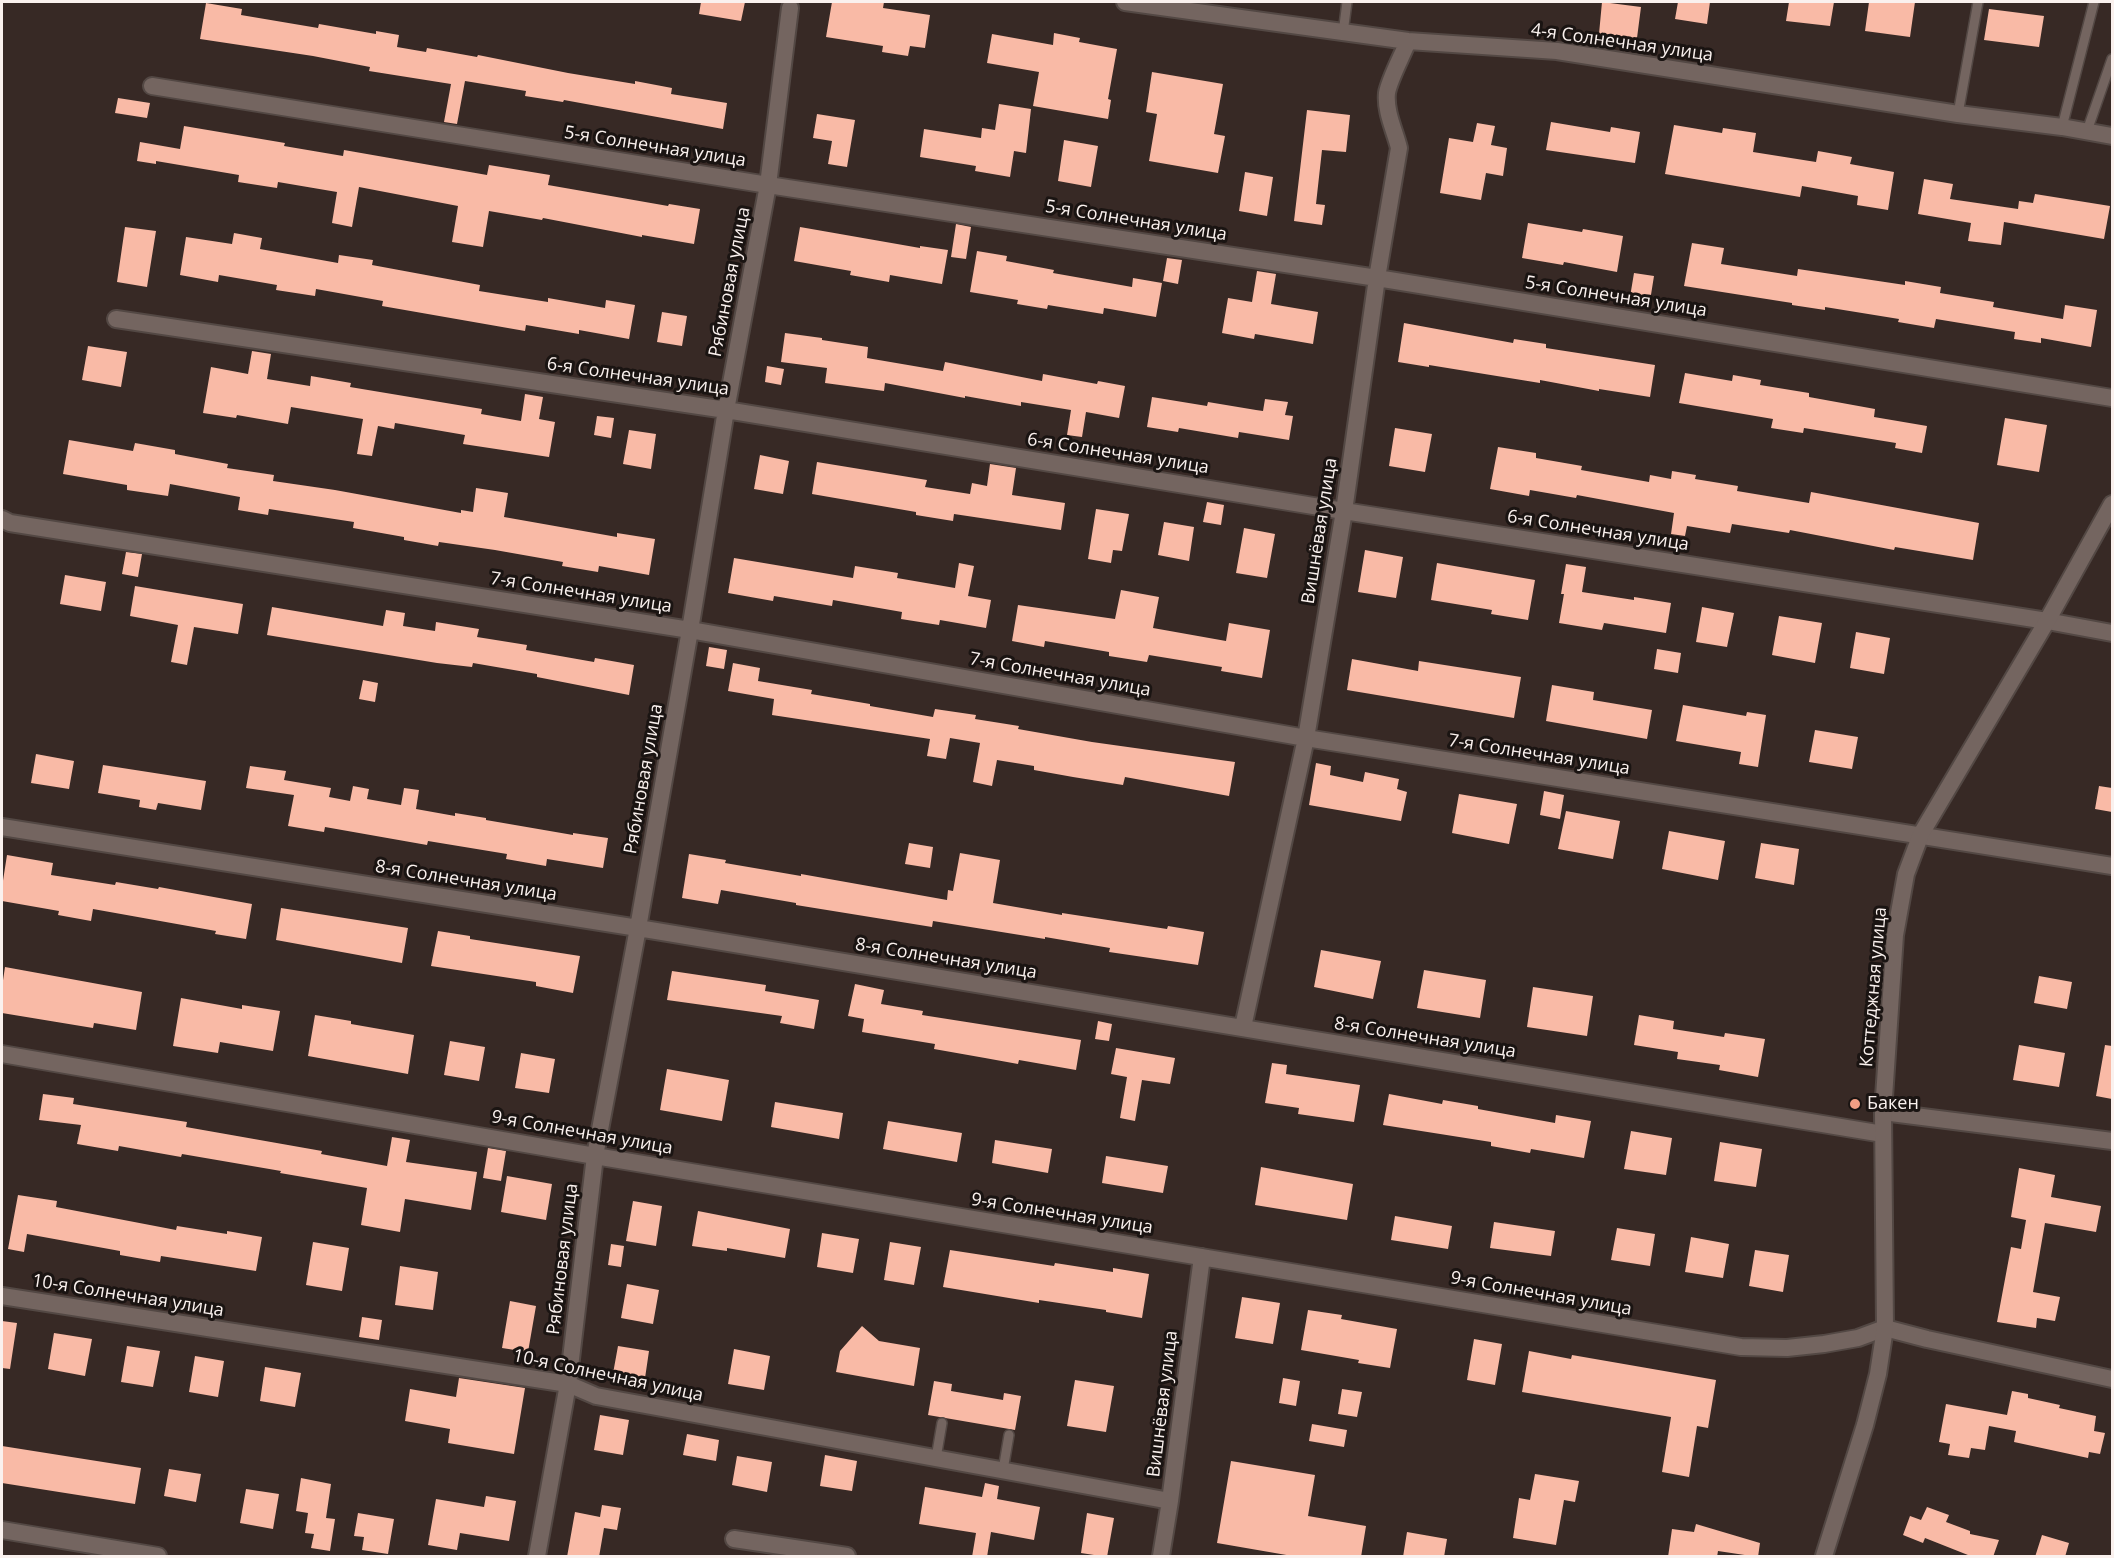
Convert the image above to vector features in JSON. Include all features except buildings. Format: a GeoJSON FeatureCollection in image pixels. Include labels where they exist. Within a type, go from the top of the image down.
{"type":"FeatureCollection","features":[{"type":"Feature","properties":{"kind":"street","name":"4-я Солнечная улица"},"geometry":{"type":"LineString","coordinates":[[1125,2],[1181,6],[1343,33],[1408,41],[1557,51],[2112,136]]}},
{"type":"Feature","properties":{"kind":"street","name":"Рябиновая улица"},"geometry":{"type":"LineString","coordinates":[[537,1557],[568,1384],[595,1156],[638,928],[726,410],[768,185],[789,4]]}},
{"type":"Feature","properties":{"kind":"street","name":"Вишнёвая улица"},"geometry":{"type":"LineString","coordinates":[[1244,1027],[1306,738],[1344,511],[1377,278],[1399,148],[1390,118],[1387,93],[1408,41]]}},
{"type":"Feature","properties":{"kind":"street","name":"5-я Солнечная улица"},"geometry":{"type":"LineString","coordinates":[[152,86],[768,185],[1377,278],[2112,398]]}},
{"type":"Feature","properties":{"kind":"street","name":"6-я Солнечная улица"},"geometry":{"type":"LineString","coordinates":[[116,319],[726,410],[2112,633]]}},
{"type":"Feature","properties":{"kind":"street","name":"Коттеджная улица"},"geometry":{"type":"LineString","coordinates":[[1824,1557],[1865,1425],[1878,1374],[1885,1328],[1883,1112],[1895,935],[1906,874],[1921,834],[2047,621],[2112,504]]}},
{"type":"Feature","properties":{"kind":"street","name":"7-я Солнечная улица"},"geometry":{"type":"LineString","coordinates":[[2,519],[21,525],[690,630],[1306,738],[2112,866]]}},
{"type":"Feature","properties":{"kind":"street","name":"8-я Солнечная улица"},"geometry":{"type":"LineString","coordinates":[[2,827],[638,928],[1883,1134]]}},
{"type":"Feature","properties":{"kind":"street","name":"9-я Солнечная улица"},"geometry":{"type":"LineString","coordinates":[[2,1054],[595,1156],[1741,1347],[1787,1348],[1824,1344],[1858,1338],[1885,1328]]}},
{"type":"Feature","properties":{"kind":"street"},"geometry":{"type":"LineString","coordinates":[[1883,1112],[2112,1141]]}},
{"type":"Feature","properties":{"kind":"street","name":"Вишнёвая улица"},"geometry":{"type":"LineString","coordinates":[[1161,1557],[1202,1257]]}},
{"type":"Feature","properties":{"kind":"street","name":"10-я Солнечная улица"},"geometry":{"type":"LineString","coordinates":[[2,1296],[568,1384],[596,1396],[1170,1500]]}},
{"type":"Feature","properties":{"kind":"street"},"geometry":{"type":"LineString","coordinates":[[1885,1328],[2112,1379]]}},
{"type":"Feature","properties":{"kind":"street"},"geometry":{"type":"LineString","coordinates":[[2,1530],[158,1557]]}},
{"type":"Feature","properties":{"kind":"street"},"geometry":{"type":"LineString","coordinates":[[734,1539],[847,1557]]}},
{"type":"Feature","properties":{"kind":"lane"},"geometry":{"type":"LineString","coordinates":[[1343,33],[1347,2]]}},
{"type":"Feature","properties":{"kind":"lane"},"geometry":{"type":"LineString","coordinates":[[1958,114],[1978,2]]}},
{"type":"Feature","properties":{"kind":"lane"},"geometry":{"type":"LineString","coordinates":[[2062,127],[2094,2]]}},
{"type":"Feature","properties":{"kind":"lane"},"geometry":{"type":"LineString","coordinates":[[2087,131],[2112,59]]}},
{"type":"Feature","properties":{"kind":"lane"},"geometry":{"type":"LineString","coordinates":[[936,1458],[942,1423]]}},
{"type":"Feature","properties":{"kind":"lane"},"geometry":{"type":"LineString","coordinates":[[1003,1470],[1009,1434]]}},
{"type":"Feature","properties":{"kind":"place","name":"Бакен"},"geometry":{"type":"Point","coordinates":[1855,1104]}}]}
